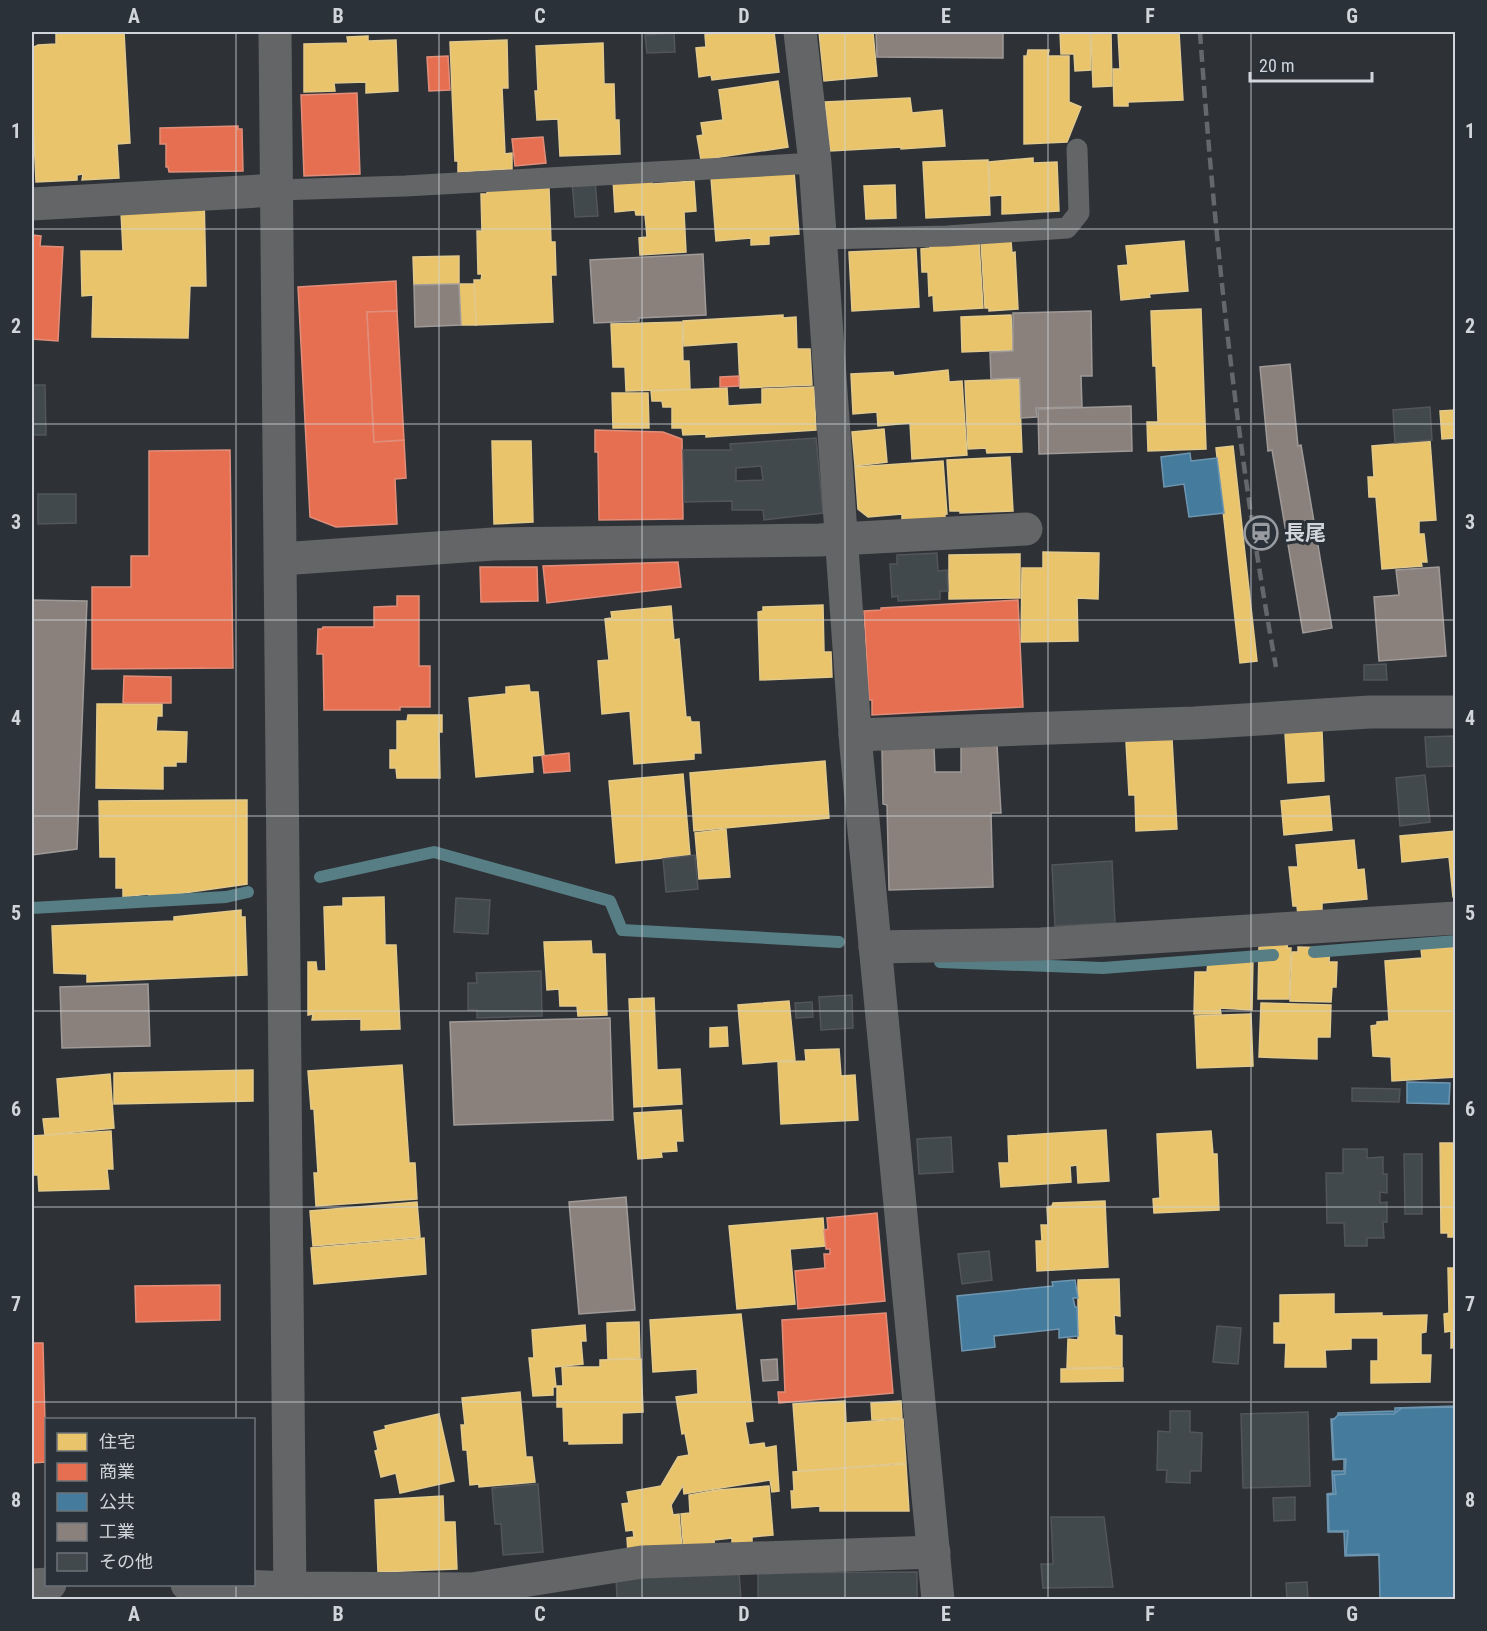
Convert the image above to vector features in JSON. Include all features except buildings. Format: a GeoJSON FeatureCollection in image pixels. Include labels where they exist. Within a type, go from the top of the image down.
{"type":"FeatureCollection","features":[{"type":"Feature","properties":{"kind":"street"},"geometry":{"type":"LineString","coordinates":[[275,32],[290,1594]]}},
{"type":"Feature","properties":{"kind":"street"},"geometry":{"type":"LineString","coordinates":[[800,32],[821,239],[855,735],[938,1599]]}},
{"type":"Feature","properties":{"kind":"street"},"geometry":{"type":"LineString","coordinates":[[32,204],[277,190]]}},
{"type":"Feature","properties":{"kind":"street"},"geometry":{"type":"LineString","coordinates":[[281,559],[493,544],[842,539],[1026,529]]}},
{"type":"Feature","properties":{"kind":"street"},"geometry":{"type":"LineString","coordinates":[[855,735],[1195,723],[1370,712],[1455,712]]}},
{"type":"Feature","properties":{"kind":"street"},"geometry":{"type":"LineString","coordinates":[[875,947],[1041,944],[1455,918]]}},
{"type":"Feature","properties":{"kind":"street"},"geometry":{"type":"LineString","coordinates":[[208,1586],[290,1594],[472,1589],[642,1562],[934,1552]]}},
{"type":"Feature","properties":{"kind":"lane"},"geometry":{"type":"LineString","coordinates":[[821,239],[947,236],[1066,228],[1079,213],[1077,149]]}},
{"type":"Feature","properties":{"kind":"lane"},"geometry":{"type":"LineString","coordinates":[[277,190],[405,186],[815,163]]}},
{"type":"Feature","properties":{"kind":"waterway"},"geometry":{"type":"LineString","coordinates":[[320,877],[434,852],[610,901],[622,930],[839,942]]}},
{"type":"Feature","properties":{"kind":"waterway"},"geometry":{"type":"LineString","coordinates":[[32,908],[226,897],[248,892]]}},
{"type":"Feature","properties":{"kind":"waterway"},"geometry":{"type":"LineString","coordinates":[[1314,952],[1456,941]]}},
{"type":"Feature","properties":{"kind":"waterway"},"geometry":{"type":"LineString","coordinates":[[940,962],[1103,968],[1273,955]]}},
{"type":"Feature","properties":{"kind":"railway"},"geometry":{"type":"LineString","coordinates":[[1200,32],[1229,351],[1250,509],[1276,667]]}},
{"type":"Feature","properties":{"kind":"place","name":"長尾"},"geometry":{"type":"Point","coordinates":[1261,533]}}]}
